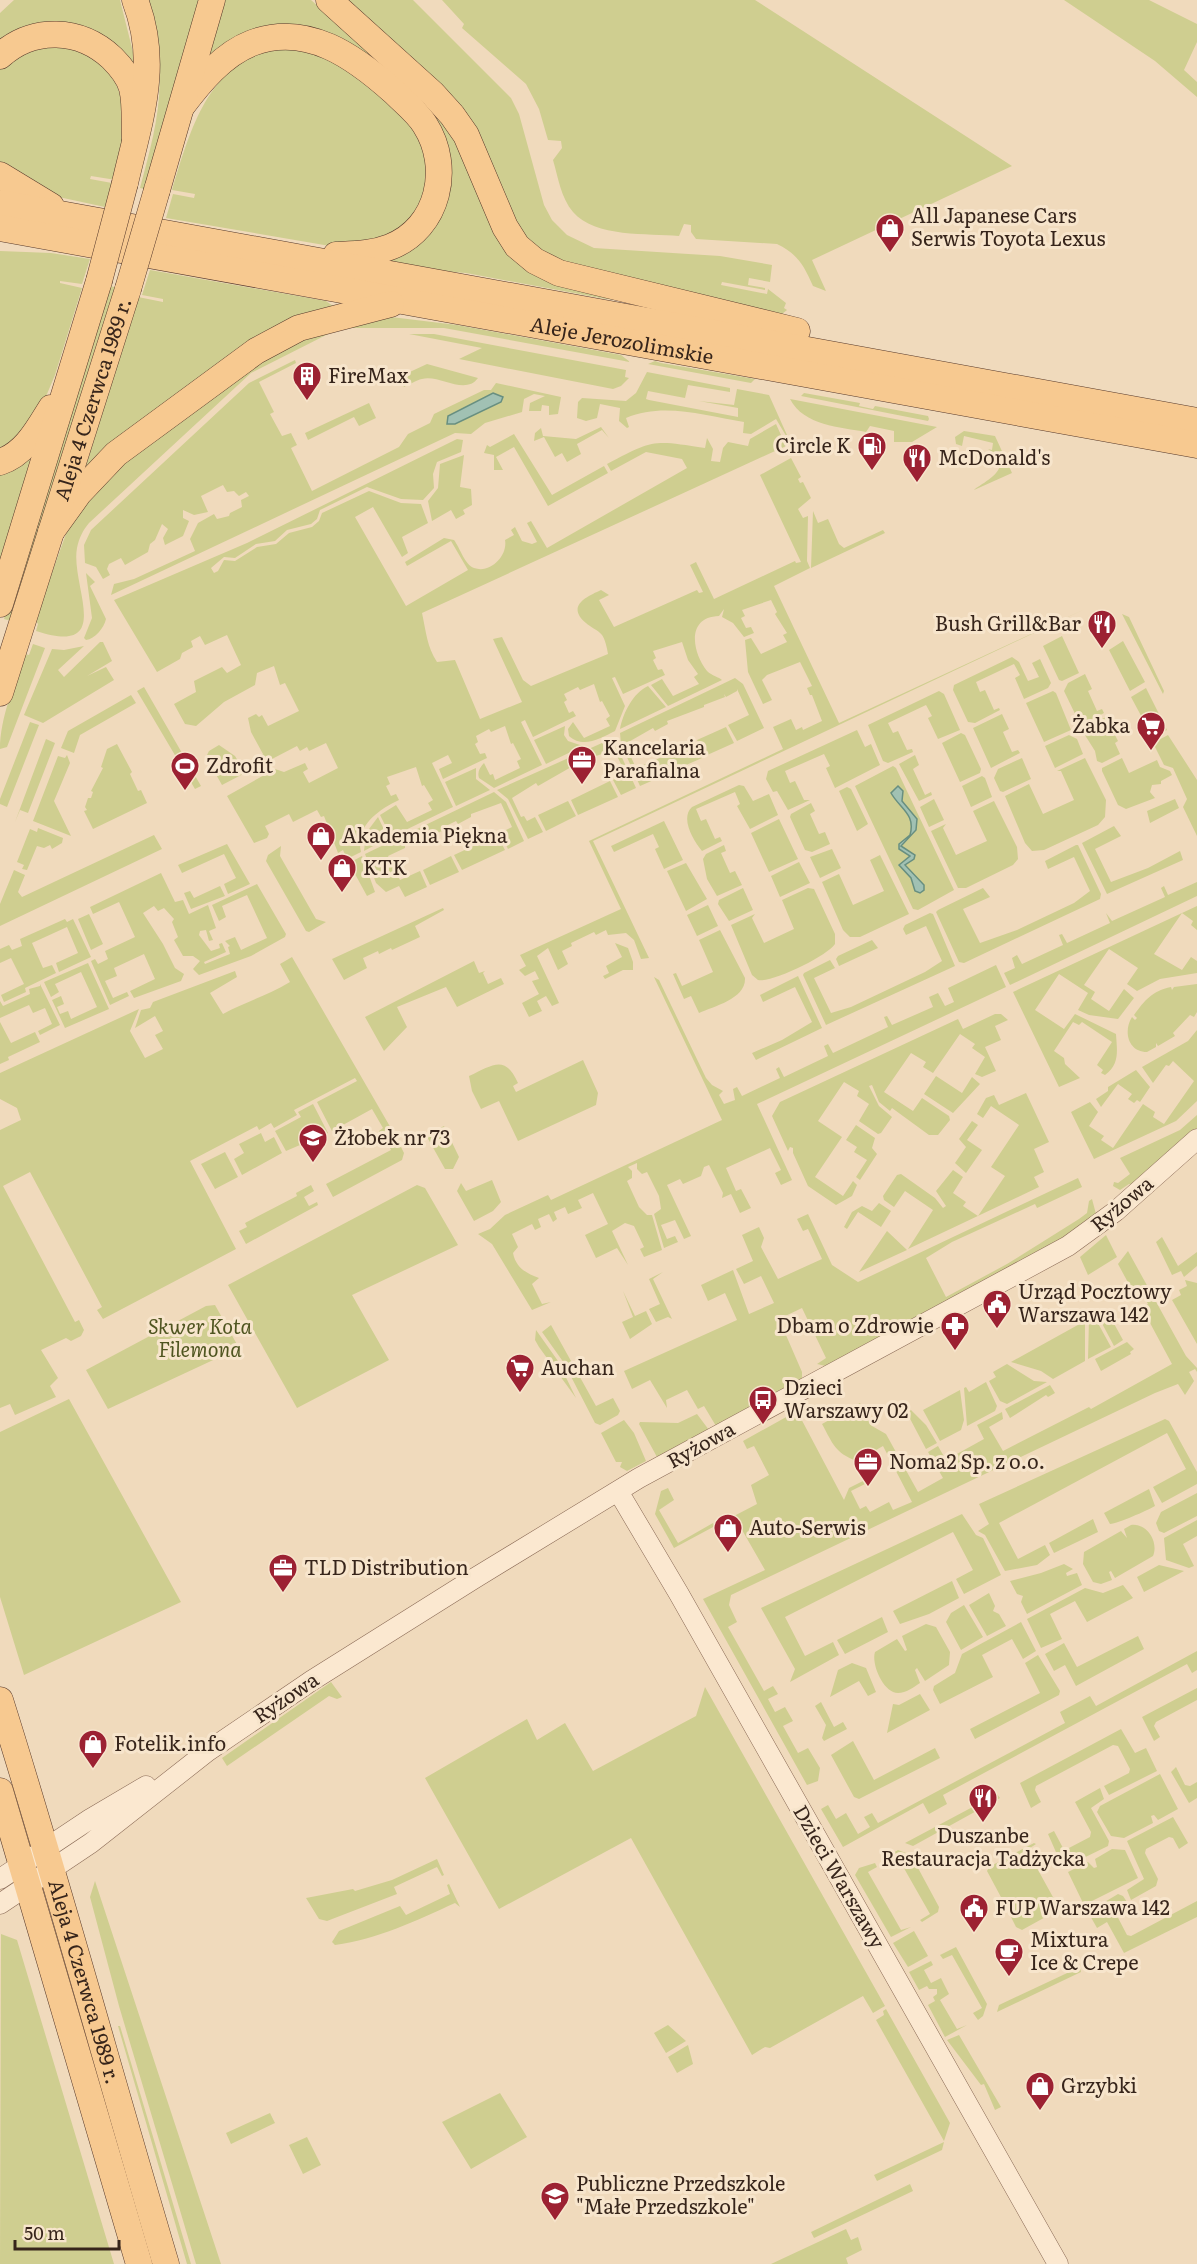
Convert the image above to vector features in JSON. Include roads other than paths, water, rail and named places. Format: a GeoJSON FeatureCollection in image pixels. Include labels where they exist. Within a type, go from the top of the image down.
{"type":"FeatureCollection","features":[{"type":"Feature","properties":{"kind":"main road","name":"Aleja 4 Czerwca 1989 r."},"geometry":{"type":"LineString","coordinates":[[0,604],[99,281],[135,139],[149,71],[148,46],[135,0]]}},
{"type":"Feature","properties":{"kind":"main road","name":"Aleja 4 Czerwca 1989 r."},"geometry":{"type":"LineString","coordinates":[[0,693],[128,289],[212,0]]}},
{"type":"Feature","properties":{"kind":"main road"},"geometry":{"type":"LineString","coordinates":[[329,0],[433,94],[452,115],[466,135],[505,227],[517,246],[535,261],[559,273],[643,292],[715,313],[973,367],[1053,395]]}},
{"type":"Feature","properties":{"kind":"main road"},"geometry":{"type":"LineString","coordinates":[[0,56],[11,45],[36,36],[61,33],[88,40],[121,66],[132,88],[135,139]]}},
{"type":"Feature","properties":{"kind":"main road"},"geometry":{"type":"LineString","coordinates":[[182,106],[198,85],[235,52],[251,43],[276,37],[296,38],[322,43],[364,65],[425,124],[436,148],[441,171],[438,193],[428,216],[411,235],[392,246],[369,254],[292,256]]}},
{"type":"Feature","properties":{"kind":"main road"},"geometry":{"type":"LineString","coordinates":[[0,175],[64,214]]}},
{"type":"Feature","properties":{"kind":"main road","name":"Aleje Jerozolimskie"},"geometry":{"type":"LineString","coordinates":[[0,203],[1197,420]]}},
{"type":"Feature","properties":{"kind":"main road","name":"Aleje Jerozolimskie"},"geometry":{"type":"LineString","coordinates":[[0,228],[1197,445]]}},
{"type":"Feature","properties":{"kind":"main road"},"geometry":{"type":"LineString","coordinates":[[0,243],[47,236]]}},
{"type":"Feature","properties":{"kind":"main road"},"geometry":{"type":"LineString","coordinates":[[539,302],[595,299],[715,313]]}},
{"type":"Feature","properties":{"kind":"main road"},"geometry":{"type":"LineString","coordinates":[[51,532],[79,493],[116,454],[256,351],[298,328],[363,309],[404,301]]}},
{"type":"Feature","properties":{"kind":"main road"},"geometry":{"type":"LineString","coordinates":[[0,462],[9,459],[30,440],[68,382]]}},
{"type":"Feature","properties":{"kind":"main road","name":"Aleja 4 Czerwca 1989 r."},"geometry":{"type":"LineString","coordinates":[[0,1700],[166,2264]]}},
{"type":"Feature","properties":{"kind":"main road","name":"Aleja 4 Czerwca 1989 r."},"geometry":{"type":"LineString","coordinates":[[0,1791],[139,2264]]}},
{"type":"Feature","properties":{"kind":"street","name":"Ryżowa"},"geometry":{"type":"LineString","coordinates":[[0,1904],[25,1876],[331,1668],[618,1491],[1068,1246],[1116,1211],[1197,1139]]}},
{"type":"Feature","properties":{"kind":"street","name":"Dzieci Warszawy"},"geometry":{"type":"LineString","coordinates":[[618,1491],[680,1594],[1058,2264]]}},
{"type":"Feature","properties":{"kind":"street","name":"Ryżowa"},"geometry":{"type":"LineString","coordinates":[[0,1879],[25,1876]]}},
{"type":"Feature","properties":{"kind":"place","name":"All Japanese Cars Serwis Toyota Lexus"},"geometry":{"type":"Point","coordinates":[890,254]}},
{"type":"Feature","properties":{"kind":"place","name":"FireMax"},"geometry":{"type":"Point","coordinates":[307,402]}},
{"type":"Feature","properties":{"kind":"place","name":"Circle K"},"geometry":{"type":"Point","coordinates":[872,472]}},
{"type":"Feature","properties":{"kind":"place","name":"McDonald's"},"geometry":{"type":"Point","coordinates":[917,484]}},
{"type":"Feature","properties":{"kind":"place","name":"Bush Grill&Bar"},"geometry":{"type":"Point","coordinates":[1102,650]}},
{"type":"Feature","properties":{"kind":"place","name":"Żabka"},"geometry":{"type":"Point","coordinates":[1151,752]}},
{"type":"Feature","properties":{"kind":"place","name":"Kancelaria Parafialna"},"geometry":{"type":"Point","coordinates":[582,786]}},
{"type":"Feature","properties":{"kind":"place","name":"Zdrofit"},"geometry":{"type":"Point","coordinates":[185,792]}},
{"type":"Feature","properties":{"kind":"place","name":"Akademia Piękna"},"geometry":{"type":"Point","coordinates":[321,862]}},
{"type":"Feature","properties":{"kind":"place","name":"KTK"},"geometry":{"type":"Point","coordinates":[342,894]}},
{"type":"Feature","properties":{"kind":"place","name":"Żłobek nr 73"},"geometry":{"type":"Point","coordinates":[313,1164]}},
{"type":"Feature","properties":{"kind":"place","name":"Urząd Pocztowy Warszawa 142"},"geometry":{"type":"Point","coordinates":[997,1330]}},
{"type":"Feature","properties":{"kind":"place","name":"Dbam o Zdrowie"},"geometry":{"type":"Point","coordinates":[955,1352]}},
{"type":"Feature","properties":{"kind":"place","name":"Auchan"},"geometry":{"type":"Point","coordinates":[520,1394]}},
{"type":"Feature","properties":{"kind":"place","name":"Dzieci Warszawy 02"},"geometry":{"type":"Point","coordinates":[763,1426]}},
{"type":"Feature","properties":{"kind":"place","name":"Noma2 Sp. z o.o."},"geometry":{"type":"Point","coordinates":[868,1488]}},
{"type":"Feature","properties":{"kind":"place","name":"Auto-Serwis"},"geometry":{"type":"Point","coordinates":[728,1554]}},
{"type":"Feature","properties":{"kind":"place","name":"TLD Distribution"},"geometry":{"type":"Point","coordinates":[283,1594]}},
{"type":"Feature","properties":{"kind":"place","name":"Fotelik.info"},"geometry":{"type":"Point","coordinates":[93,1770]}},
{"type":"Feature","properties":{"kind":"place","name":"Duszanbe Restauracja Tadżycka"},"geometry":{"type":"Point","coordinates":[983,1824]}},
{"type":"Feature","properties":{"kind":"place","name":"FUP Warszawa 142"},"geometry":{"type":"Point","coordinates":[974,1934]}},
{"type":"Feature","properties":{"kind":"place","name":"Mixtura Ice & Crepe"},"geometry":{"type":"Point","coordinates":[1009,1978]}},
{"type":"Feature","properties":{"kind":"place","name":"Grzybki"},"geometry":{"type":"Point","coordinates":[1040,2112]}},
{"type":"Feature","properties":{"kind":"place","name":"Publiczne Przedszkole \"Małe Przedszkole\""},"geometry":{"type":"Point","coordinates":[555,2222]}},
{"type":"Feature","properties":{"kind":"park label","name":"Skwer Kota Filemona"},"geometry":{"type":"Point","coordinates":[200,1338]}}]}
